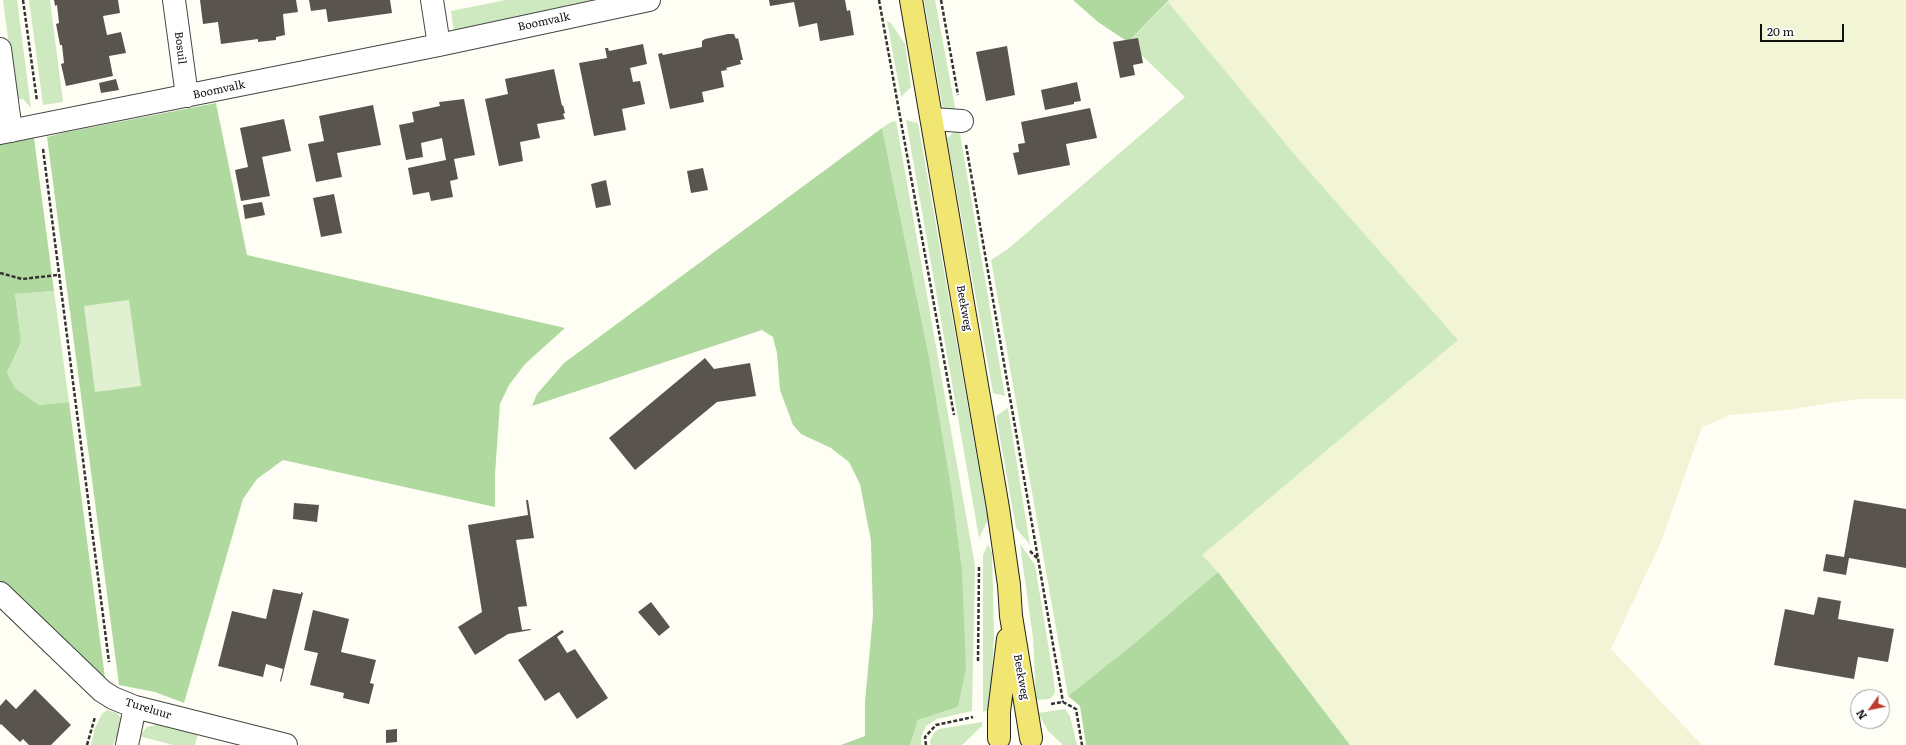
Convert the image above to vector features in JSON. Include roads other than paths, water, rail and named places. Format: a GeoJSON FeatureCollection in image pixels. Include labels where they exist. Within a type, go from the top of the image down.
{"type":"FeatureCollection","features":[{"type":"Feature","properties":{"kind":"main road","name":"Beekweg"},"geometry":{"type":"LineString","coordinates":[[910,0],[932,119],[998,508],[1009,585],[1011,616],[1036,742]]}},
{"type":"Feature","properties":{"kind":"main road","name":"Beekweg"},"geometry":{"type":"LineString","coordinates":[[991,741],[999,712],[1011,616]]}},
{"type":"Feature","properties":{"kind":"main road"},"geometry":{"type":"LineString","coordinates":[[991,741],[1015,736],[1036,742]]}},
{"type":"Feature","properties":{"kind":"street","name":"Bosuil"},"geometry":{"type":"LineString","coordinates":[[174,0],[187,96]]}},
{"type":"Feature","properties":{"kind":"street"},"geometry":{"type":"LineString","coordinates":[[432,0],[438,45]]}},
{"type":"Feature","properties":{"kind":"street","name":"Boomvalk"},"geometry":{"type":"LineString","coordinates":[[6,132],[438,45],[649,0]]}},
{"type":"Feature","properties":{"kind":"street"},"geometry":{"type":"LineString","coordinates":[[0,48],[6,132]]}},
{"type":"Feature","properties":{"kind":"street"},"geometry":{"type":"LineString","coordinates":[[932,119],[962,121]]}},
{"type":"Feature","properties":{"kind":"street","name":"Tureluur"},"geometry":{"type":"LineString","coordinates":[[0,593],[102,691],[113,698],[135,707],[286,745]]}},
{"type":"Feature","properties":{"kind":"street"},"geometry":{"type":"LineString","coordinates":[[127,745],[135,707]]}}]}
